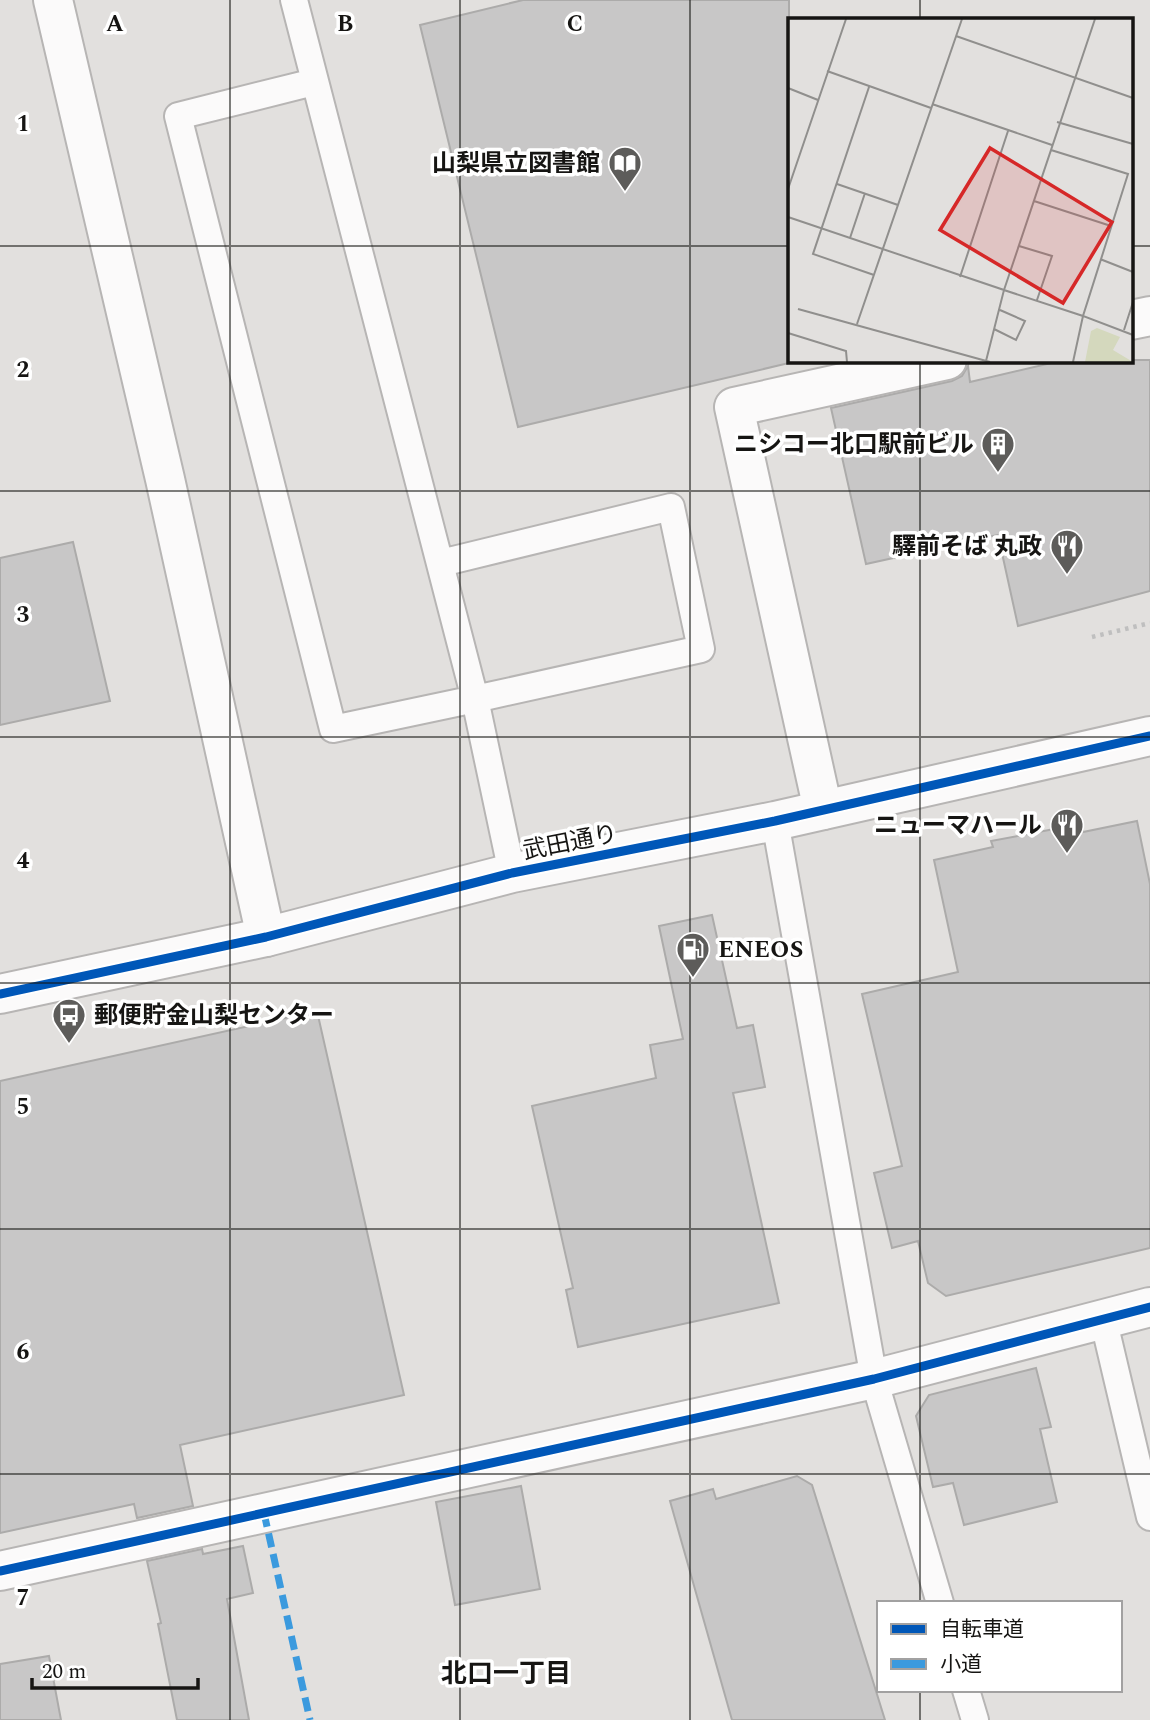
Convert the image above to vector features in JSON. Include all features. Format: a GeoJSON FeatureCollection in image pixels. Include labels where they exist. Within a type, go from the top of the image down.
{"type":"FeatureCollection","features":[{"type":"Feature","properties":{"kind":"street"},"geometry":{"type":"LineString","coordinates":[[53,0],[168,493],[266,937]]}},
{"type":"Feature","properties":{"kind":"street"},"geometry":{"type":"LineString","coordinates":[[1132,320],[1150,316]]}},
{"type":"Feature","properties":{"kind":"street"},"geometry":{"type":"LineString","coordinates":[[823,810],[734,407],[938,362]]}},
{"type":"Feature","properties":{"kind":"street","name":"武田通り"},"geometry":{"type":"LineString","coordinates":[[0,995],[266,937],[512,873],[775,821],[1150,736]]}},
{"type":"Feature","properties":{"kind":"street"},"geometry":{"type":"LineString","coordinates":[[0,1571],[874,1379],[1150,1307]]}},
{"type":"Feature","properties":{"kind":"lane"},"geometry":{"type":"LineString","coordinates":[[294,0],[475,699],[512,873]]}},
{"type":"Feature","properties":{"kind":"lane"},"geometry":{"type":"LineString","coordinates":[[314,82],[178,116],[333,729],[701,649],[671,507],[441,563]]}},
{"type":"Feature","properties":{"kind":"lane"},"geometry":{"type":"LineString","coordinates":[[775,821],[874,1379],[939,1601]]}},
{"type":"Feature","properties":{"kind":"lane"},"geometry":{"type":"LineString","coordinates":[[1103,1318],[1150,1517]]}},
{"type":"Feature","properties":{"kind":"lane"},"geometry":{"type":"LineString","coordinates":[[967,1692],[975,1720]]}},
{"type":"Feature","properties":{"kind":"path"},"geometry":{"type":"LineString","coordinates":[[1092,637],[1150,623]]}},
{"type":"Feature","properties":{"kind":"building","name":"山梨県立図書館"},"geometry":{"type":"Polygon","coordinates":[[[523,0],[789,0],[789,363],[518,427],[420,25],[523,0]]]}},
{"type":"Feature","properties":{"kind":"building","name":"ニシコー北口駅前ビル"},"geometry":{"type":"Polygon","coordinates":[[[1150,360],[1150,591],[1018,626],[998,535],[866,564],[831,408],[952,381],[962,376],[968,366],[970,382],[1055,362],[1150,360]]]}},
{"type":"Feature","properties":{"kind":"building"},"geometry":{"type":"Polygon","coordinates":[[[73,542],[110,701],[0,725],[0,558],[73,542]]]}},
{"type":"Feature","properties":{"kind":"building"},"geometry":{"type":"Polygon","coordinates":[[[1137,821],[1150,884],[1150,1248],[946,1296],[928,1283],[918,1241],[892,1248],[874,1173],[902,1166],[862,994],[958,972],[934,860],[993,847],[991,841],[1081,824],[1083,832],[1137,821]]]}},
{"type":"Feature","properties":{"kind":"building"},"geometry":{"type":"Polygon","coordinates":[[[712,915],[737,1028],[753,1025],[765,1087],[733,1093],[779,1303],[578,1347],[566,1290],[573,1288],[532,1106],[656,1078],[650,1045],[683,1039],[659,926],[712,915]]]}},
{"type":"Feature","properties":{"kind":"building"},"geometry":{"type":"Polygon","coordinates":[[[317,1011],[404,1395],[180,1445],[193,1506],[137,1518],[134,1504],[0,1533],[0,1081],[317,1011]]]}},
{"type":"Feature","properties":{"kind":"building"},"geometry":{"type":"Polygon","coordinates":[[[1036,1368],[1051,1427],[1040,1429],[1057,1502],[964,1525],[953,1483],[933,1487],[916,1416],[929,1395],[1036,1368]]]}},
{"type":"Feature","properties":{"kind":"building"},"geometry":{"type":"Polygon","coordinates":[[[797,1476],[812,1485],[885,1720],[732,1720],[670,1501],[713,1489],[716,1499],[797,1476]]]}},
{"type":"Feature","properties":{"kind":"building"},"geometry":{"type":"Polygon","coordinates":[[[521,1486],[540,1589],[455,1605],[436,1502],[521,1486]]]}},
{"type":"Feature","properties":{"kind":"building"},"geometry":{"type":"Polygon","coordinates":[[[243,1546],[253,1593],[227,1599],[249,1720],[177,1720],[158,1624],[161,1623],[147,1561],[202,1549],[203,1554],[243,1546]]]}},
{"type":"Feature","properties":{"kind":"building"},"geometry":{"type":"Polygon","coordinates":[[[49,1656],[61,1720],[0,1720],[0,1664],[49,1656]]]}},
{"type":"Feature","properties":{"kind":"marked path"},"geometry":{"type":"LineString","coordinates":[[264,1513],[310,1720]]}},
{"type":"Feature","properties":{"kind":"cycle path"},"geometry":{"type":"LineString","coordinates":[[0,994],[266,937],[512,873],[775,821],[1150,736]]}},
{"type":"Feature","properties":{"kind":"cycle path"},"geometry":{"type":"LineString","coordinates":[[0,1571],[874,1379],[1150,1307]]}},
{"type":"Feature","properties":{"kind":"place","name":"山梨県立図書館"},"geometry":{"type":"Point","coordinates":[625,193]}},
{"type":"Feature","properties":{"kind":"place","name":"ニシコー北口駅前ビル"},"geometry":{"type":"Point","coordinates":[998,474]}},
{"type":"Feature","properties":{"kind":"place","name":"驛前そば 丸政"},"geometry":{"type":"Point","coordinates":[1067,576]}},
{"type":"Feature","properties":{"kind":"place","name":"ニューマハール"},"geometry":{"type":"Point","coordinates":[1067,855]}},
{"type":"Feature","properties":{"kind":"place","name":"ENEOS"},"geometry":{"type":"Point","coordinates":[693,979]}},
{"type":"Feature","properties":{"kind":"place","name":"郵便貯金山梨センター"},"geometry":{"type":"Point","coordinates":[69,1045]}},
{"type":"Feature","properties":{"kind":"district","name":"北口一丁目"},"geometry":{"type":"Point","coordinates":[506,1673]}}]}
